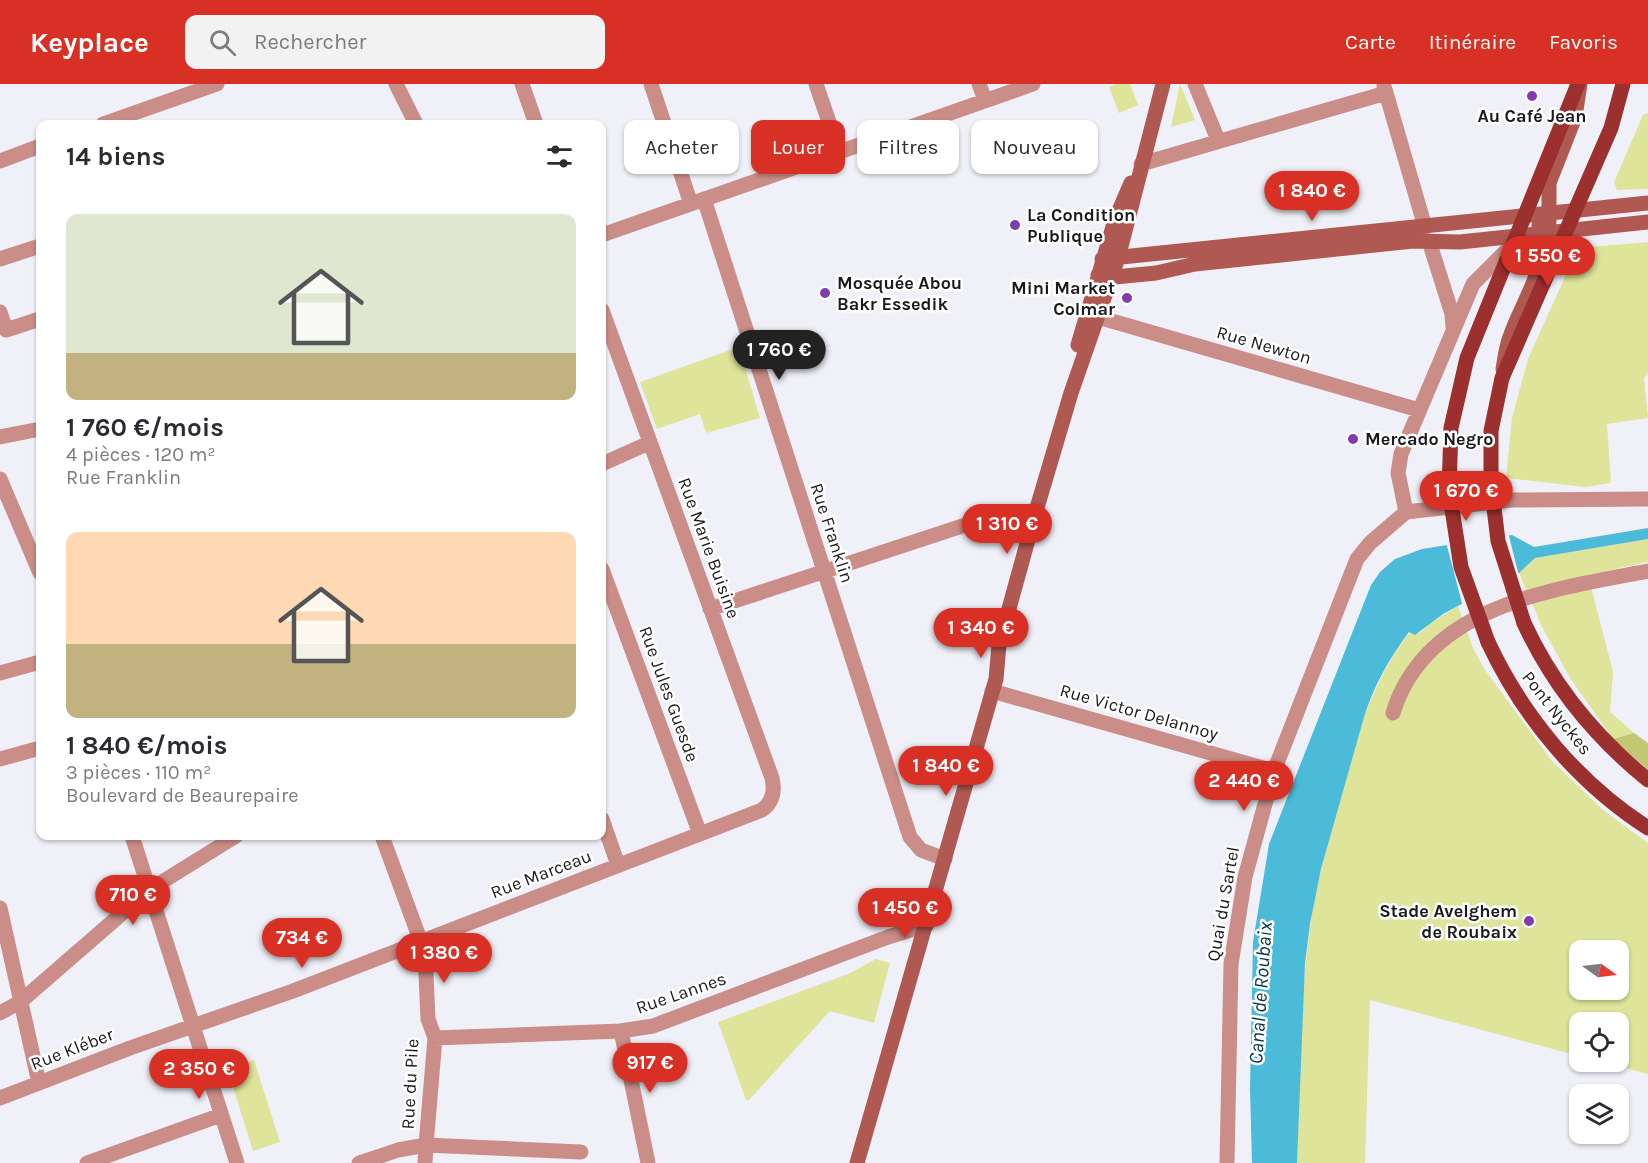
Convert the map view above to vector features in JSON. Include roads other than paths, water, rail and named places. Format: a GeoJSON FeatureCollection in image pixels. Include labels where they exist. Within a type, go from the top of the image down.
{"type":"FeatureCollection","features":[{"type":"Feature","properties":{"kind":"main road"},"geometry":{"type":"LineString","coordinates":[[1047,473],[1065,395],[1110,259],[1118,210],[1141,164],[1163,84]]}},
{"type":"Feature","properties":{"kind":"main road"},"geometry":{"type":"LineString","coordinates":[[1564,232],[1551,225],[1549,183],[1575,117],[1579,84]]}},
{"type":"Feature","properties":{"kind":"main road","name":"Pont Nyckes"},"geometry":{"type":"LineString","coordinates":[[1579,84],[1472,343],[1458,386],[1449,438],[1449,490],[1455,540],[1464,577],[1488,642],[1518,698],[1560,752],[1604,795],[1648,828]]}},
{"type":"Feature","properties":{"kind":"main road","name":"Pont Nyckes"},"geometry":{"type":"LineString","coordinates":[[1623,84],[1611,128],[1502,378],[1491,431],[1491,483],[1500,548],[1524,623],[1546,664],[1573,704],[1618,754],[1648,780]]}},
{"type":"Feature","properties":{"kind":"main road"},"geometry":{"type":"LineString","coordinates":[[1105,276],[1162,272],[1195,264],[1427,234],[1524,216],[1648,203]]}},
{"type":"Feature","properties":{"kind":"main road"},"geometry":{"type":"LineString","coordinates":[[1502,378],[1509,338],[1539,268],[1541,234],[1536,223],[1524,216]]}},
{"type":"Feature","properties":{"kind":"main road"},"geometry":{"type":"LineString","coordinates":[[1110,259],[1427,234],[1460,242],[1514,241],[1541,234],[1648,222]]}},
{"type":"Feature","properties":{"kind":"main road"},"geometry":{"type":"LineString","coordinates":[[857,1163],[927,925],[992,691],[999,645],[1034,518],[1071,393],[1098,317],[1105,276]]}},
{"type":"Feature","properties":{"kind":"street"},"geometry":{"type":"LineString","coordinates":[[119,120],[217,84]]}},
{"type":"Feature","properties":{"kind":"street"},"geometry":{"type":"LineString","coordinates":[[396,84],[414,120]]}},
{"type":"Feature","properties":{"kind":"street"},"geometry":{"type":"LineString","coordinates":[[522,84],[535,120]]}},
{"type":"Feature","properties":{"kind":"street","name":"Rue Franklin"},"geometry":{"type":"LineString","coordinates":[[651,84],[698,201],[825,572],[910,837],[921,850],[945,859]]}},
{"type":"Feature","properties":{"kind":"street"},"geometry":{"type":"LineString","coordinates":[[816,84],[828,120]]}},
{"type":"Feature","properties":{"kind":"street"},"geometry":{"type":"LineString","coordinates":[[979,84],[985,100]]}},
{"type":"Feature","properties":{"kind":"street"},"geometry":{"type":"LineString","coordinates":[[845,149],[1033,84]]}},
{"type":"Feature","properties":{"kind":"street"},"geometry":{"type":"LineString","coordinates":[[1195,84],[1218,140]]}},
{"type":"Feature","properties":{"kind":"street"},"geometry":{"type":"LineString","coordinates":[[1141,164],[1385,88],[1452,314],[1453,330]]}},
{"type":"Feature","properties":{"kind":"street"},"geometry":{"type":"LineString","coordinates":[[0,161],[36,148]]}},
{"type":"Feature","properties":{"kind":"street"},"geometry":{"type":"LineString","coordinates":[[606,234],[774,174]]}},
{"type":"Feature","properties":{"kind":"street"},"geometry":{"type":"LineString","coordinates":[[1514,241],[1475,280],[1419,410],[1398,467],[1406,512],[1512,500],[1648,499]]}},
{"type":"Feature","properties":{"kind":"street"},"geometry":{"type":"LineString","coordinates":[[0,259],[36,247]]}},
{"type":"Feature","properties":{"kind":"street"},"geometry":{"type":"LineString","coordinates":[[0,312],[6,330],[36,320]]}},
{"type":"Feature","properties":{"kind":"street","name":"Rue Newton"},"geometry":{"type":"LineString","coordinates":[[1098,317],[1419,410]]}},
{"type":"Feature","properties":{"kind":"street","name":"Rue Marie Buisine"},"geometry":{"type":"LineString","coordinates":[[606,321],[772,778],[774,788],[771,800]]}},
{"type":"Feature","properties":{"kind":"street"},"geometry":{"type":"LineString","coordinates":[[0,437],[36,430]]}},
{"type":"Feature","properties":{"kind":"street"},"geometry":{"type":"LineString","coordinates":[[606,462],[649,443]]}},
{"type":"Feature","properties":{"kind":"street"},"geometry":{"type":"LineString","coordinates":[[0,479],[36,564]]}},
{"type":"Feature","properties":{"kind":"street"},"geometry":{"type":"LineString","coordinates":[[710,609],[1002,513],[1014,512],[1034,518]]}},
{"type":"Feature","properties":{"kind":"street","name":"Quai du Sartel"},"geometry":{"type":"LineString","coordinates":[[1227,1163],[1230,981],[1234,936],[1253,843],[1274,771],[1357,560],[1370,543],[1406,512]]}},
{"type":"Feature","properties":{"kind":"street"},"geometry":{"type":"LineString","coordinates":[[1393,713],[1401,692],[1418,665],[1438,645],[1460,629],[1513,601],[1541,591],[1648,571]]}},
{"type":"Feature","properties":{"kind":"street","name":"Rue Jules Guesde"},"geometry":{"type":"LineString","coordinates":[[606,580],[700,834]]}},
{"type":"Feature","properties":{"kind":"street"},"geometry":{"type":"LineString","coordinates":[[0,673],[36,663]]}},
{"type":"Feature","properties":{"kind":"street","name":"Rue Victor Delannoy"},"geometry":{"type":"LineString","coordinates":[[992,691],[1274,771]]}},
{"type":"Feature","properties":{"kind":"street"},"geometry":{"type":"LineString","coordinates":[[0,759],[36,749]]}},
{"type":"Feature","properties":{"kind":"street","name":"Rue Marceau"},"geometry":{"type":"LineString","coordinates":[[193,1027],[762,810],[771,800]]}},
{"type":"Feature","properties":{"kind":"street"},"geometry":{"type":"LineString","coordinates":[[606,830],[618,865]]}},
{"type":"Feature","properties":{"kind":"street"},"geometry":{"type":"LineString","coordinates":[[133,840],[237,1163]]}},
{"type":"Feature","properties":{"kind":"street"},"geometry":{"type":"LineString","coordinates":[[0,1013],[20,1002],[149,890],[230,840]]}},
{"type":"Feature","properties":{"kind":"street","name":"Rue du Pile"},"geometry":{"type":"LineString","coordinates":[[384,840],[422,941],[428,969],[428,1019],[435,1038],[425,1163]]}},
{"type":"Feature","properties":{"kind":"street"},"geometry":{"type":"LineString","coordinates":[[0,908],[39,1083]]}},
{"type":"Feature","properties":{"kind":"street","name":"Rue Lannes"},"geometry":{"type":"LineString","coordinates":[[435,1038],[621,1031],[664,1022],[888,937],[927,925]]}},
{"type":"Feature","properties":{"kind":"street","name":"Rue Kléber"},"geometry":{"type":"LineString","coordinates":[[0,1098],[193,1027]]}},
{"type":"Feature","properties":{"kind":"street"},"geometry":{"type":"LineString","coordinates":[[621,1031],[648,1163]]}},
{"type":"Feature","properties":{"kind":"street"},"geometry":{"type":"LineString","coordinates":[[87,1163],[221,1115]]}},
{"type":"Feature","properties":{"kind":"street"},"geometry":{"type":"LineString","coordinates":[[359,1163],[405,1148],[426,1145],[581,1152]]}},
{"type":"Feature","properties":{"kind":"water","name":"Canal de Roubaix"},"geometry":{"type":"Polygon","coordinates":[[[1648,528],[1648,539],[1535,558],[1519,573],[1443,614],[1415,635],[1409,632],[1395,652],[1377,683],[1364,717],[1321,869],[1310,924],[1305,963],[1297,1163],[1252,1163],[1250,1089],[1253,942],[1269,844],[1371,585],[1380,572],[1395,559],[1422,549],[1512,535],[1534,547],[1648,528]]]}},
{"type":"Feature","properties":{"kind":"place","name":"Au Café Jean"},"geometry":{"type":"Point","coordinates":[1532,96]}},
{"type":"Feature","properties":{"kind":"place","name":"La Condition Publique"},"geometry":{"type":"Point","coordinates":[1015,225]}},
{"type":"Feature","properties":{"kind":"place","name":"Mosquée Abou Bakr Essedik"},"geometry":{"type":"Point","coordinates":[825,293]}},
{"type":"Feature","properties":{"kind":"place","name":"Mini Market Colmar"},"geometry":{"type":"Point","coordinates":[1127,298]}},
{"type":"Feature","properties":{"kind":"place","name":"Mercado Negro"},"geometry":{"type":"Point","coordinates":[1353,439]}},
{"type":"Feature","properties":{"kind":"place","name":"Stade Avelghem de Roubaix"},"geometry":{"type":"Point","coordinates":[1529,921]}}]}
